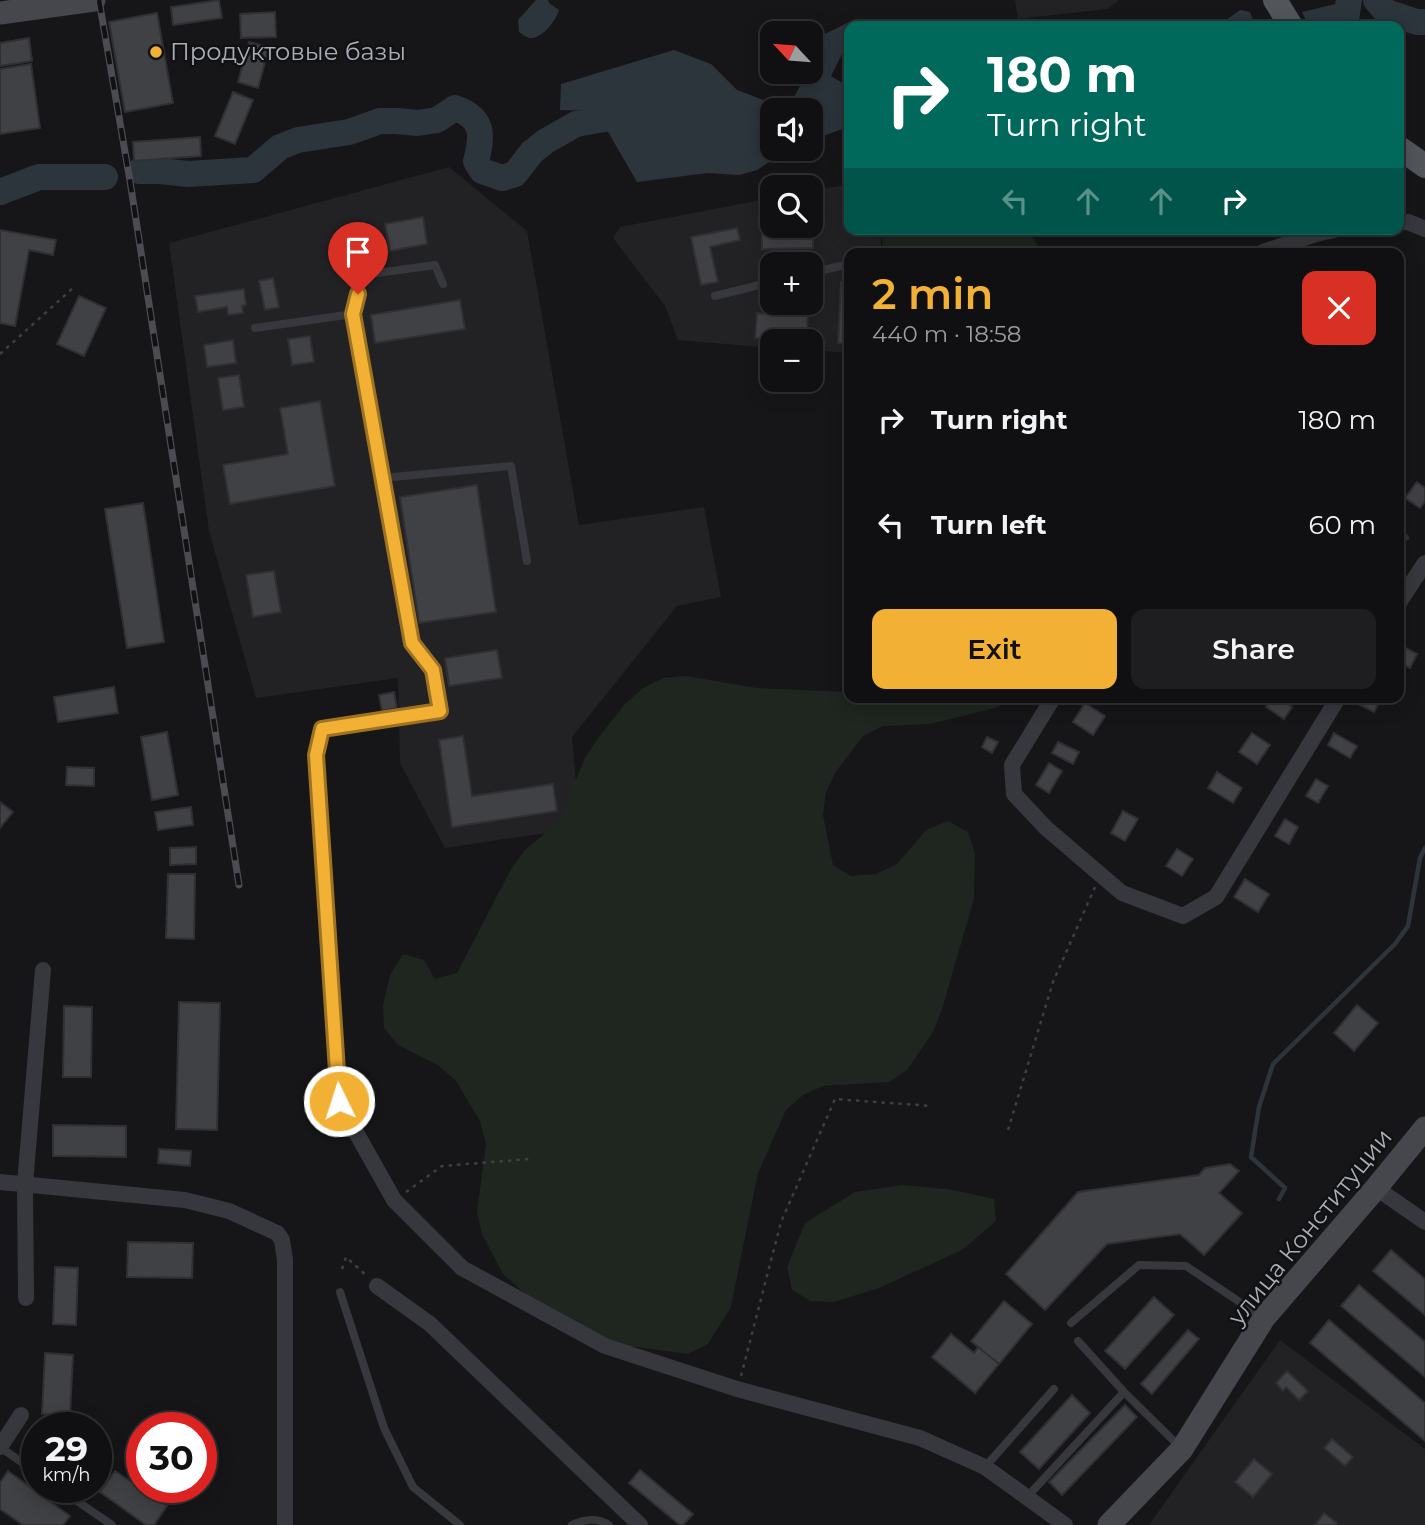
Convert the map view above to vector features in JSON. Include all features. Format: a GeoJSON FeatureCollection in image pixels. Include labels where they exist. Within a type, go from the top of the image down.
{"type":"FeatureCollection","features":[{"type":"Feature","properties":{"kind":"main road"},"geometry":{"type":"LineString","coordinates":[[0,13],[94,0]]}},
{"type":"Feature","properties":{"kind":"main road"},"geometry":{"type":"LineString","coordinates":[[1275,0],[1288,21]]}},
{"type":"Feature","properties":{"kind":"main road","name":"улица Конституции"},"geometry":{"type":"LineString","coordinates":[[1109,1525],[1182,1449],[1264,1318],[1377,1188],[1425,1128]]}},
{"type":"Feature","properties":{"kind":"street"},"geometry":{"type":"LineString","coordinates":[[1404,222],[1425,229]]}},
{"type":"Feature","properties":{"kind":"street"},"geometry":{"type":"LineString","coordinates":[[1275,248],[1313,235]]}},
{"type":"Feature","properties":{"kind":"street"},"geometry":{"type":"LineString","coordinates":[[1404,595],[1425,563]]}},
{"type":"Feature","properties":{"kind":"street"},"geometry":{"type":"LineString","coordinates":[[1050,703],[1012,765],[1014,794],[1046,828],[1122,893],[1183,916],[1216,897],[1335,703]]}},
{"type":"Feature","properties":{"kind":"street"},"geometry":{"type":"LineString","coordinates":[[322,729],[316,755],[339,1101],[394,1200],[462,1268],[605,1346],[737,1390],[920,1438],[985,1467],[1065,1525]]}},
{"type":"Feature","properties":{"kind":"street"},"geometry":{"type":"LineString","coordinates":[[26,1298],[25,1184],[43,970]]}},
{"type":"Feature","properties":{"kind":"street"},"geometry":{"type":"LineString","coordinates":[[0,1182],[186,1200],[229,1211],[276,1233],[282,1240],[285,1260],[285,1525]]}},
{"type":"Feature","properties":{"kind":"street"},"geometry":{"type":"LineString","coordinates":[[1377,1188],[1425,1222]]}},
{"type":"Feature","properties":{"kind":"street"},"geometry":{"type":"LineString","coordinates":[[377,1286],[430,1324],[640,1525]]}},
{"type":"Feature","properties":{"kind":"street"},"geometry":{"type":"LineString","coordinates":[[0,1447],[21,1415]]}},
{"type":"Feature","properties":{"kind":"lane"},"geometry":{"type":"LineString","coordinates":[[322,729],[440,711],[433,670],[412,643],[353,314],[363,275],[435,265],[443,284]]}},
{"type":"Feature","properties":{"kind":"lane"},"geometry":{"type":"LineString","coordinates":[[823,270],[844,265]]}},
{"type":"Feature","properties":{"kind":"lane"},"geometry":{"type":"LineString","coordinates":[[715,296],[760,285]]}},
{"type":"Feature","properties":{"kind":"lane"},"geometry":{"type":"LineString","coordinates":[[255,328],[353,314]]}},
{"type":"Feature","properties":{"kind":"lane"},"geometry":{"type":"LineString","coordinates":[[382,478],[511,466],[527,561]]}},
{"type":"Feature","properties":{"kind":"lane"},"geometry":{"type":"LineString","coordinates":[[1071,1323],[1139,1265],[1186,1266],[1264,1318]]}},
{"type":"Feature","properties":{"kind":"lane"},"geometry":{"type":"LineString","coordinates":[[340,1292],[384,1428],[413,1487],[460,1525]]}},
{"type":"Feature","properties":{"kind":"lane"},"geometry":{"type":"LineString","coordinates":[[1078,1341],[1124,1392],[1182,1449]]}},
{"type":"Feature","properties":{"kind":"lane"},"geometry":{"type":"LineString","coordinates":[[985,1467],[1054,1389]]}},
{"type":"Feature","properties":{"kind":"lane"},"geometry":{"type":"LineString","coordinates":[[1027,1497],[1124,1392]]}},
{"type":"Feature","properties":{"kind":"lane"},"geometry":{"type":"LineString","coordinates":[[0,1447],[21,1462]]}},
{"type":"Feature","properties":{"kind":"lane"},"geometry":{"type":"LineString","coordinates":[[80,1503],[112,1525]]}},
{"type":"Feature","properties":{"kind":"lane"},"geometry":{"type":"LineString","coordinates":[[572,1525],[590,1519],[601,1520],[609,1525]]}},
{"type":"Feature","properties":{"kind":"path"},"geometry":{"type":"LineString","coordinates":[[0,354],[74,287]]}},
{"type":"Feature","properties":{"kind":"path"},"geometry":{"type":"LineString","coordinates":[[1008,1130],[1053,982],[1100,874]]}},
{"type":"Feature","properties":{"kind":"path"},"geometry":{"type":"LineString","coordinates":[[737,1390],[781,1222],[835,1099],[931,1106]]}},
{"type":"Feature","properties":{"kind":"path"},"geometry":{"type":"LineString","coordinates":[[394,1200],[442,1166],[529,1159]]}},
{"type":"Feature","properties":{"kind":"path"},"geometry":{"type":"LineString","coordinates":[[342,1269],[346,1257],[377,1286]]}},
{"type":"Feature","properties":{"kind":"shaded area"},"geometry":{"type":"Polygon","coordinates":[[[536,0],[548,0],[559,10],[552,24],[543,33],[529,38],[519,32],[518,20],[536,0]]]}},
{"type":"Feature","properties":{"kind":"shaded area"},"geometry":{"type":"Polygon","coordinates":[[[1015,0],[1119,0],[1107,9],[1018,19],[1015,0]]]}},
{"type":"Feature","properties":{"kind":"shaded area"},"geometry":{"type":"Polygon","coordinates":[[[1348,1],[1346,20],[1306,21],[1302,12],[1348,1]]]}},
{"type":"Feature","properties":{"kind":"shaded area"},"geometry":{"type":"Polygon","coordinates":[[[1240,10],[1250,12],[1253,20],[1252,21],[1225,21],[1240,10]]]}},
{"type":"Feature","properties":{"kind":"shaded area"},"geometry":{"type":"Polygon","coordinates":[[[844,24],[844,50],[831,76],[844,84],[844,113],[830,133],[823,136],[823,98],[793,98],[801,84],[823,84],[825,34],[844,24]]]}},
{"type":"Feature","properties":{"kind":"shaded area"},"geometry":{"type":"Polygon","coordinates":[[[674,50],[711,64],[737,90],[760,99],[760,161],[771,161],[757,170],[739,175],[708,173],[637,182],[596,111],[560,110],[561,84],[674,50]]]}},
{"type":"Feature","properties":{"kind":"shaded area"},"geometry":{"type":"Polygon","coordinates":[[[449,167],[527,231],[579,525],[704,507],[721,597],[677,606],[572,737],[580,828],[445,848],[400,763],[398,678],[256,698],[209,531],[169,243],[449,167]]]}},
{"type":"Feature","properties":{"kind":"shaded area"},"geometry":{"type":"Polygon","coordinates":[[[844,185],[844,235],[881,235],[881,248],[844,248],[844,353],[823,351],[823,329],[760,329],[760,347],[678,340],[665,306],[613,238],[620,227],[760,200],[760,238],[823,238],[823,189],[844,185]]]}},
{"type":"Feature","properties":{"kind":"shaded area"},"geometry":{"type":"Polygon","coordinates":[[[882,235],[1031,235],[1039,248],[883,248],[882,235]]]}},
{"type":"Feature","properties":{"kind":"shaded area"},"geometry":{"type":"Polygon","coordinates":[[[686,676],[757,688],[844,692],[844,703],[1005,703],[995,708],[930,724],[883,726],[863,736],[835,773],[826,792],[823,815],[833,865],[851,876],[876,874],[897,864],[926,830],[948,821],[968,832],[975,853],[974,899],[933,1032],[907,1070],[889,1082],[823,1086],[803,1095],[786,1110],[758,1173],[731,1307],[708,1344],[688,1354],[622,1345],[579,1329],[540,1307],[503,1274],[482,1234],[477,1212],[486,1144],[480,1121],[456,1081],[439,1066],[398,1045],[384,1028],[383,1005],[390,975],[403,954],[424,960],[435,979],[457,973],[511,869],[524,851],[558,822],[585,758],[598,738],[625,704],[643,688],[663,678],[686,676]]]}},
{"type":"Feature","properties":{"kind":"shaded area"},"geometry":{"type":"Polygon","coordinates":[[[902,1185],[948,1189],[994,1199],[996,1221],[962,1250],[879,1288],[834,1302],[811,1301],[792,1290],[787,1267],[805,1223],[855,1192],[902,1185]]]}},
{"type":"Feature","properties":{"kind":"shaded area"},"geometry":{"type":"Polygon","coordinates":[[[1280,1340],[1425,1449],[1425,1525],[1149,1525],[1280,1340]]]}},
{"type":"Feature","properties":{"kind":"building"},"geometry":{"type":"Polygon","coordinates":[[[219,0],[222,18],[173,25],[171,7],[219,0]]]}},
{"type":"Feature","properties":{"kind":"building"},"geometry":{"type":"Polygon","coordinates":[[[275,12],[276,37],[241,38],[240,14],[275,12]]]}},
{"type":"Feature","properties":{"kind":"building"},"geometry":{"type":"Polygon","coordinates":[[[157,13],[173,103],[125,112],[109,22],[157,13]]]}},
{"type":"Feature","properties":{"kind":"building"},"geometry":{"type":"Polygon","coordinates":[[[29,38],[32,61],[0,66],[0,43],[29,38]]]}},
{"type":"Feature","properties":{"kind":"building"},"geometry":{"type":"Polygon","coordinates":[[[249,42],[269,47],[258,88],[238,82],[249,42]]]}},
{"type":"Feature","properties":{"kind":"building"},"geometry":{"type":"Polygon","coordinates":[[[31,64],[40,128],[0,134],[0,69],[31,64]]]}},
{"type":"Feature","properties":{"kind":"building"},"geometry":{"type":"Polygon","coordinates":[[[233,92],[253,100],[235,144],[215,136],[233,92]]]}},
{"type":"Feature","properties":{"kind":"building"},"geometry":{"type":"Polygon","coordinates":[[[200,137],[201,156],[134,161],[133,142],[200,137]]]}},
{"type":"Feature","properties":{"kind":"building"},"geometry":{"type":"Polygon","coordinates":[[[423,217],[427,244],[390,251],[385,224],[423,217]]]}},
{"type":"Feature","properties":{"kind":"building"},"geometry":{"type":"Polygon","coordinates":[[[737,228],[740,240],[710,247],[718,282],[701,285],[691,237],[737,228]]]}},
{"type":"Feature","properties":{"kind":"building"},"geometry":{"type":"Polygon","coordinates":[[[0,230],[56,240],[53,255],[29,250],[15,326],[0,323],[0,230]]]}},
{"type":"Feature","properties":{"kind":"building"},"geometry":{"type":"Polygon","coordinates":[[[762,238],[813,238],[813,248],[762,249],[762,238]]]}},
{"type":"Feature","properties":{"kind":"building"},"geometry":{"type":"Polygon","coordinates":[[[273,278],[279,307],[265,310],[259,281],[273,278]]]}},
{"type":"Feature","properties":{"kind":"building"},"geometry":{"type":"Polygon","coordinates":[[[841,282],[844,282],[844,343],[838,343],[841,282]]]}},
{"type":"Feature","properties":{"kind":"building"},"geometry":{"type":"Polygon","coordinates":[[[244,289],[246,305],[242,306],[243,313],[228,315],[227,307],[198,312],[195,296],[244,289]]]}},
{"type":"Feature","properties":{"kind":"building"},"geometry":{"type":"Polygon","coordinates":[[[79,296],[106,308],[84,356],[57,344],[79,296]]]}},
{"type":"Feature","properties":{"kind":"building"},"geometry":{"type":"Polygon","coordinates":[[[460,300],[465,329],[375,343],[371,315],[460,300]]]}},
{"type":"Feature","properties":{"kind":"building"},"geometry":{"type":"Polygon","coordinates":[[[757,313],[808,316],[807,329],[760,329],[760,338],[755,338],[757,313]]]}},
{"type":"Feature","properties":{"kind":"building"},"geometry":{"type":"Polygon","coordinates":[[[310,336],[314,362],[292,365],[288,339],[310,336]]]}},
{"type":"Feature","properties":{"kind":"building"},"geometry":{"type":"Polygon","coordinates":[[[233,340],[236,363],[207,367],[204,345],[233,340]]]}},
{"type":"Feature","properties":{"kind":"building"},"geometry":{"type":"Polygon","coordinates":[[[239,375],[244,407],[223,410],[218,378],[239,375]]]}},
{"type":"Feature","properties":{"kind":"building"},"geometry":{"type":"Polygon","coordinates":[[[320,401],[335,486],[230,504],[223,465],[288,454],[280,408],[320,401]]]}},
{"type":"Feature","properties":{"kind":"building"},"geometry":{"type":"Polygon","coordinates":[[[1417,482],[1425,488],[1425,501],[1420,508],[1405,498],[1417,482]]]}},
{"type":"Feature","properties":{"kind":"building"},"geometry":{"type":"Polygon","coordinates":[[[477,485],[496,612],[419,623],[400,497],[477,485]]]}},
{"type":"Feature","properties":{"kind":"building"},"geometry":{"type":"Polygon","coordinates":[[[143,503],[164,642],[127,648],[105,509],[143,503]]]}},
{"type":"Feature","properties":{"kind":"building"},"geometry":{"type":"Polygon","coordinates":[[[274,571],[281,612],[253,617],[246,575],[274,571]]]}},
{"type":"Feature","properties":{"kind":"building"},"geometry":{"type":"Polygon","coordinates":[[[1404,647],[1417,654],[1410,668],[1404,665],[1404,647]]]}},
{"type":"Feature","properties":{"kind":"building"},"geometry":{"type":"Polygon","coordinates":[[[497,650],[502,678],[449,686],[445,658],[497,650]]]}},
{"type":"Feature","properties":{"kind":"building"},"geometry":{"type":"Polygon","coordinates":[[[114,687],[118,713],[58,722],[54,697],[114,687]]]}},
{"type":"Feature","properties":{"kind":"building"},"geometry":{"type":"Polygon","coordinates":[[[394,692],[397,708],[382,711],[379,695],[394,692]]]}},
{"type":"Feature","properties":{"kind":"building"},"geometry":{"type":"Polygon","coordinates":[[[1085,703],[1105,716],[1093,735],[1073,722],[1085,703]]]}},
{"type":"Feature","properties":{"kind":"building"},"geometry":{"type":"Polygon","coordinates":[[[1268,703],[1286,703],[1292,707],[1284,719],[1266,707],[1268,703]]]}},
{"type":"Feature","properties":{"kind":"building"},"geometry":{"type":"Polygon","coordinates":[[[1356,703],[1378,703],[1374,712],[1356,703]]]}},
{"type":"Feature","properties":{"kind":"building"},"geometry":{"type":"Polygon","coordinates":[[[167,732],[178,795],[152,800],[141,737],[167,732]]]}},
{"type":"Feature","properties":{"kind":"building"},"geometry":{"type":"Polygon","coordinates":[[[1252,733],[1270,745],[1257,764],[1239,752],[1252,733]]]}},
{"type":"Feature","properties":{"kind":"building"},"geometry":{"type":"Polygon","coordinates":[[[1334,733],[1357,746],[1350,758],[1328,745],[1334,733]]]}},
{"type":"Feature","properties":{"kind":"building"},"geometry":{"type":"Polygon","coordinates":[[[463,736],[472,796],[553,784],[557,811],[452,827],[439,740],[463,736]]]}},
{"type":"Feature","properties":{"kind":"building"},"geometry":{"type":"Polygon","coordinates":[[[987,737],[998,742],[992,753],[982,747],[987,737]]]}},
{"type":"Feature","properties":{"kind":"building"},"geometry":{"type":"Polygon","coordinates":[[[1058,742],[1079,752],[1073,764],[1052,753],[1058,742]]]}},
{"type":"Feature","properties":{"kind":"building"},"geometry":{"type":"Polygon","coordinates":[[[1049,763],[1062,771],[1049,793],[1036,785],[1049,763]]]}},
{"type":"Feature","properties":{"kind":"building"},"geometry":{"type":"Polygon","coordinates":[[[67,767],[94,768],[94,786],[66,785],[67,767]]]}},
{"type":"Feature","properties":{"kind":"building"},"geometry":{"type":"Polygon","coordinates":[[[1217,772],[1242,788],[1233,803],[1208,788],[1217,772]]]}},
{"type":"Feature","properties":{"kind":"building"},"geometry":{"type":"Polygon","coordinates":[[[1316,779],[1328,786],[1318,803],[1306,796],[1316,779]]]}},
{"type":"Feature","properties":{"kind":"building"},"geometry":{"type":"Polygon","coordinates":[[[0,802],[13,812],[0,828],[0,802]]]}},
{"type":"Feature","properties":{"kind":"building"},"geometry":{"type":"Polygon","coordinates":[[[191,807],[193,825],[158,830],[155,812],[191,807]]]}},
{"type":"Feature","properties":{"kind":"building"},"geometry":{"type":"Polygon","coordinates":[[[1123,811],[1138,819],[1125,841],[1111,833],[1123,811]]]}},
{"type":"Feature","properties":{"kind":"building"},"geometry":{"type":"Polygon","coordinates":[[[1285,819],[1298,827],[1289,844],[1275,836],[1285,819]]]}},
{"type":"Feature","properties":{"kind":"building"},"geometry":{"type":"Polygon","coordinates":[[[196,847],[196,864],[170,865],[170,848],[196,847]]]}},
{"type":"Feature","properties":{"kind":"building"},"geometry":{"type":"Polygon","coordinates":[[[1177,849],[1193,859],[1182,876],[1166,866],[1177,849]]]}},
{"type":"Feature","properties":{"kind":"building"},"geometry":{"type":"Polygon","coordinates":[[[168,874],[195,874],[194,939],[166,938],[168,874]]]}},
{"type":"Feature","properties":{"kind":"building"},"geometry":{"type":"Polygon","coordinates":[[[1245,879],[1269,894],[1258,912],[1234,897],[1245,879]]]}},
{"type":"Feature","properties":{"kind":"building"},"geometry":{"type":"Polygon","coordinates":[[[179,1002],[220,1003],[217,1130],[176,1129],[179,1002]]]}},
{"type":"Feature","properties":{"kind":"building"},"geometry":{"type":"Polygon","coordinates":[[[1357,1005],[1378,1023],[1354,1051],[1334,1033],[1357,1005]]]}},
{"type":"Feature","properties":{"kind":"building"},"geometry":{"type":"Polygon","coordinates":[[[64,1006],[92,1007],[91,1077],[63,1077],[64,1006]]]}},
{"type":"Feature","properties":{"kind":"building"},"geometry":{"type":"Polygon","coordinates":[[[53,1125],[126,1126],[126,1157],[53,1156],[53,1125]]]}},
{"type":"Feature","properties":{"kind":"building"},"geometry":{"type":"Polygon","coordinates":[[[159,1149],[191,1151],[190,1166],[158,1163],[159,1149]]]}},
{"type":"Feature","properties":{"kind":"building"},"geometry":{"type":"Polygon","coordinates":[[[1230,1164],[1239,1171],[1219,1193],[1242,1213],[1204,1255],[1180,1234],[1107,1244],[1045,1310],[1006,1274],[1078,1192],[1199,1175],[1205,1168],[1230,1164]]]}},
{"type":"Feature","properties":{"kind":"building"},"geometry":{"type":"Polygon","coordinates":[[[128,1242],[193,1243],[192,1278],[127,1277],[128,1242]]]}},
{"type":"Feature","properties":{"kind":"building"},"geometry":{"type":"Polygon","coordinates":[[[1391,1250],[1425,1279],[1425,1315],[1373,1271],[1391,1250]]]}},
{"type":"Feature","properties":{"kind":"building"},"geometry":{"type":"Polygon","coordinates":[[[55,1267],[78,1268],[76,1325],[53,1324],[55,1267]]]}},
{"type":"Feature","properties":{"kind":"building"},"geometry":{"type":"Polygon","coordinates":[[[1359,1285],[1425,1342],[1425,1377],[1341,1306],[1359,1285]]]}},
{"type":"Feature","properties":{"kind":"building"},"geometry":{"type":"Polygon","coordinates":[[[1154,1297],[1174,1315],[1125,1369],[1105,1351],[1154,1297]]]}},
{"type":"Feature","properties":{"kind":"building"},"geometry":{"type":"Polygon","coordinates":[[[1004,1301],[1032,1324],[999,1364],[971,1341],[1004,1301]]]}},
{"type":"Feature","properties":{"kind":"building"},"geometry":{"type":"Polygon","coordinates":[[[1329,1320],[1425,1403],[1425,1441],[1310,1343],[1329,1320]]]}},
{"type":"Feature","properties":{"kind":"building"},"geometry":{"type":"Polygon","coordinates":[[[1188,1330],[1199,1339],[1152,1394],[1141,1384],[1188,1330]]]}},
{"type":"Feature","properties":{"kind":"building"},"geometry":{"type":"Polygon","coordinates":[[[951,1334],[974,1353],[978,1347],[999,1364],[975,1393],[932,1357],[951,1334]]]}},
{"type":"Feature","properties":{"kind":"building"},"geometry":{"type":"Polygon","coordinates":[[[45,1353],[73,1355],[70,1412],[42,1412],[45,1353]]]}},
{"type":"Feature","properties":{"kind":"building"},"geometry":{"type":"Polygon","coordinates":[[[1287,1371],[1308,1391],[1299,1400],[1286,1387],[1283,1391],[1276,1383],[1287,1371]]]}},
{"type":"Feature","properties":{"kind":"building"},"geometry":{"type":"Polygon","coordinates":[[[1072,1395],[1090,1413],[1039,1469],[1020,1452],[1072,1395]]]}},
{"type":"Feature","properties":{"kind":"building"},"geometry":{"type":"Polygon","coordinates":[[[1125,1405],[1137,1417],[1062,1495],[1049,1482],[1125,1405]]]}},
{"type":"Feature","properties":{"kind":"building"},"geometry":{"type":"Polygon","coordinates":[[[1332,1439],[1353,1457],[1345,1466],[1324,1448],[1332,1439]]]}},
{"type":"Feature","properties":{"kind":"building"},"geometry":{"type":"Polygon","coordinates":[[[1254,1459],[1272,1474],[1253,1497],[1235,1482],[1254,1459]]]}},
{"type":"Feature","properties":{"kind":"building"},"geometry":{"type":"Polygon","coordinates":[[[640,1470],[693,1514],[683,1525],[629,1483],[640,1470]]]}},
{"type":"Feature","properties":{"kind":"building"},"geometry":{"type":"Polygon","coordinates":[[[8,1471],[21,1480],[21,1503],[52,1503],[70,1516],[63,1525],[23,1525],[0,1509],[0,1483],[8,1471]]]}},
{"type":"Feature","properties":{"kind":"building"},"geometry":{"type":"Polygon","coordinates":[[[115,1471],[126,1478],[126,1503],[163,1503],[167,1506],[154,1525],[146,1525],[112,1501],[112,1475],[115,1471]]]}},
{"type":"Feature","properties":{"kind":"building"},"geometry":{"type":"Polygon","coordinates":[[[1324,1513],[1337,1523],[1315,1525],[1324,1513]]]}},
{"type":"Feature","properties":{"kind":"waterway"},"geometry":{"type":"LineString","coordinates":[[1346,21],[1349,0]]}},
{"type":"Feature","properties":{"kind":"waterway"},"geometry":{"type":"LineString","coordinates":[[1376,0],[1386,12],[1425,22]]}},
{"type":"Feature","properties":{"kind":"waterway"},"geometry":{"type":"LineString","coordinates":[[139,171],[188,174],[253,170],[280,147],[298,140],[349,132],[380,121],[417,123],[437,120],[455,108],[472,117],[479,129],[480,144],[476,161],[482,171],[502,178],[515,174],[532,152],[576,124],[616,117],[634,124]]}},
{"type":"Feature","properties":{"kind":"waterway"},"geometry":{"type":"LineString","coordinates":[[823,122],[844,116]]}},
{"type":"Feature","properties":{"kind":"waterway"},"geometry":{"type":"LineString","coordinates":[[0,192],[39,177],[105,177]]}},
{"type":"Feature","properties":{"kind":"waterway"},"geometry":{"type":"LineString","coordinates":[[1404,534],[1407,538]]}},
{"type":"Feature","properties":{"kind":"waterway"},"geometry":{"type":"LineString","coordinates":[[1279,1199],[1285,1188],[1251,1157],[1259,1107],[1273,1064],[1395,944],[1408,926],[1420,858],[1425,848]]}},
{"type":"Feature","properties":{"kind":"railway"},"geometry":{"type":"LineString","coordinates":[[99,0],[130,181],[239,885]]}},
{"type":"Feature","properties":{"kind":"place","name":"Продуктовые базы"},"geometry":{"type":"Point","coordinates":[156,52]}},
{"type":"Feature","properties":{"kind":"route"},"geometry":{"type":"LineString","coordinates":[[339,1101],[316,755],[322,729],[440,711],[433,670],[412,643],[353,314],[358,294]]}}]}
